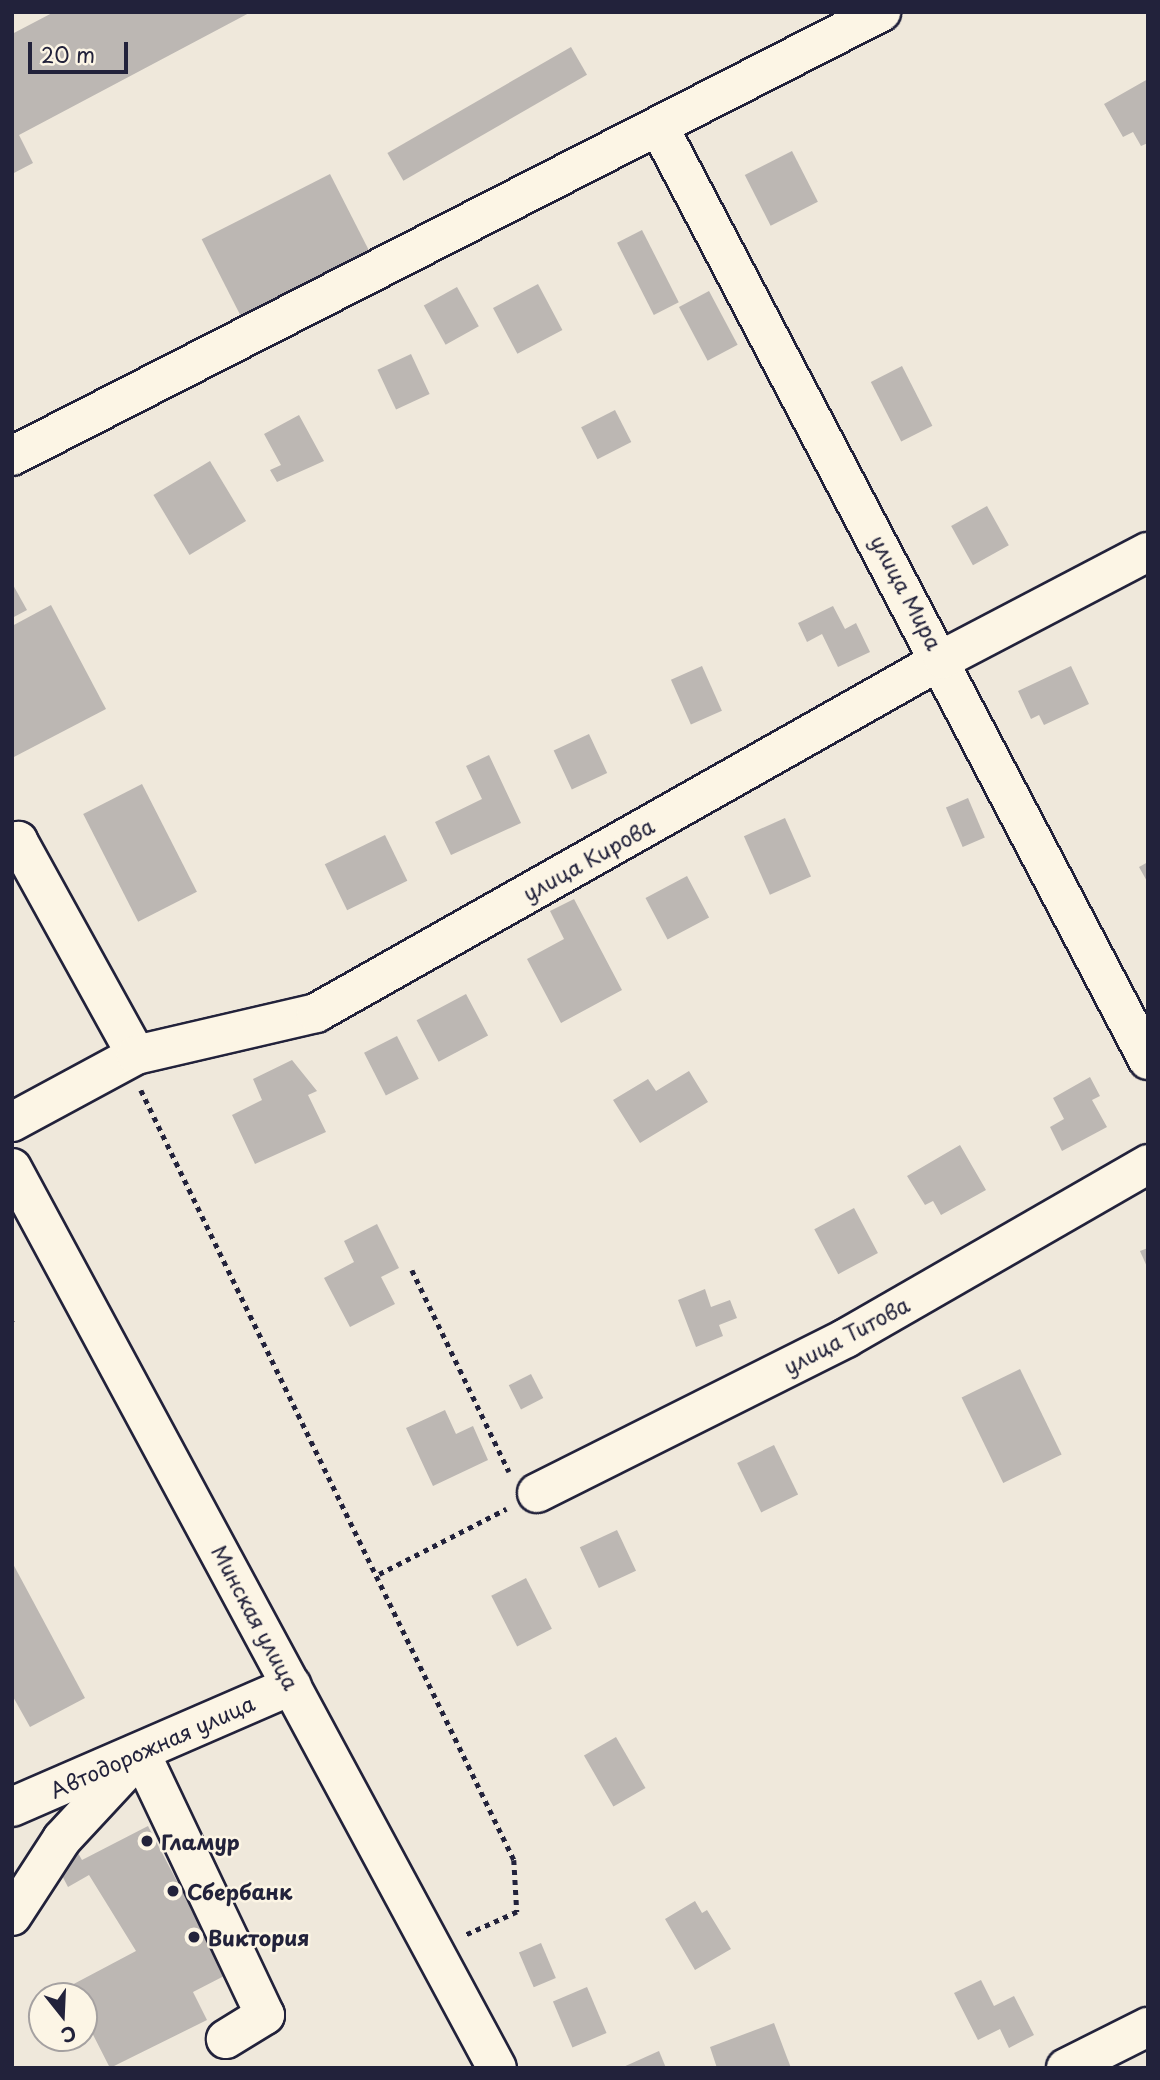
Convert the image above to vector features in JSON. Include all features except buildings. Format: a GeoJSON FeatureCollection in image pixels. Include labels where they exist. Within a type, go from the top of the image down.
{"type":"FeatureCollection","features":[{"type":"Feature","properties":{"kind":"street"},"geometry":{"type":"LineString","coordinates":[[12,456],[660,129],[881,12]]}},
{"type":"Feature","properties":{"kind":"street","name":"улица Мира"},"geometry":{"type":"LineString","coordinates":[[660,129],[943,659],[1148,1059]]}},
{"type":"Feature","properties":{"kind":"street","name":"улица Кирова"},"geometry":{"type":"LineString","coordinates":[[12,1122],[136,1055],[316,1013],[943,659],[1148,552]]}},
{"type":"Feature","properties":{"kind":"street"},"geometry":{"type":"LineString","coordinates":[[12,844],[18,841],[136,1055]]}},
{"type":"Feature","properties":{"kind":"street","name":"улица Титова"},"geometry":{"type":"LineString","coordinates":[[530,1497],[846,1338],[1148,1164]]}},
{"type":"Feature","properties":{"kind":"street","name":"Минская улица"},"geometry":{"type":"LineString","coordinates":[[12,1168],[497,2068]]}},
{"type":"Feature","properties":{"kind":"street","name":"Автодорожная улица"},"geometry":{"type":"LineString","coordinates":[[15,1799],[141,1754],[292,1685]]}},
{"type":"Feature","properties":{"kind":"street"},"geometry":{"type":"LineString","coordinates":[[12,1916],[62,1839],[141,1754],[265,2015],[226,2039]]}},
{"type":"Feature","properties":{"kind":"street"},"geometry":{"type":"LineString","coordinates":[[1066,2068],[1148,2026]]}},
{"type":"Feature","properties":{"kind":"path"},"geometry":{"type":"LineString","coordinates":[[136,1055],[143,1102],[379,1574],[514,1860],[517,1912],[434,1950]]}},
{"type":"Feature","properties":{"kind":"path"},"geometry":{"type":"LineString","coordinates":[[379,1574],[530,1497],[412,1270]]}},
{"type":"Feature","properties":{"kind":"place","name":"Гламур"},"geometry":{"type":"Point","coordinates":[147,1841]}},
{"type":"Feature","properties":{"kind":"place","name":"Сбербанк"},"geometry":{"type":"Point","coordinates":[173,1891]}},
{"type":"Feature","properties":{"kind":"place","name":"Виктория"},"geometry":{"type":"Point","coordinates":[194,1937]}}]}
